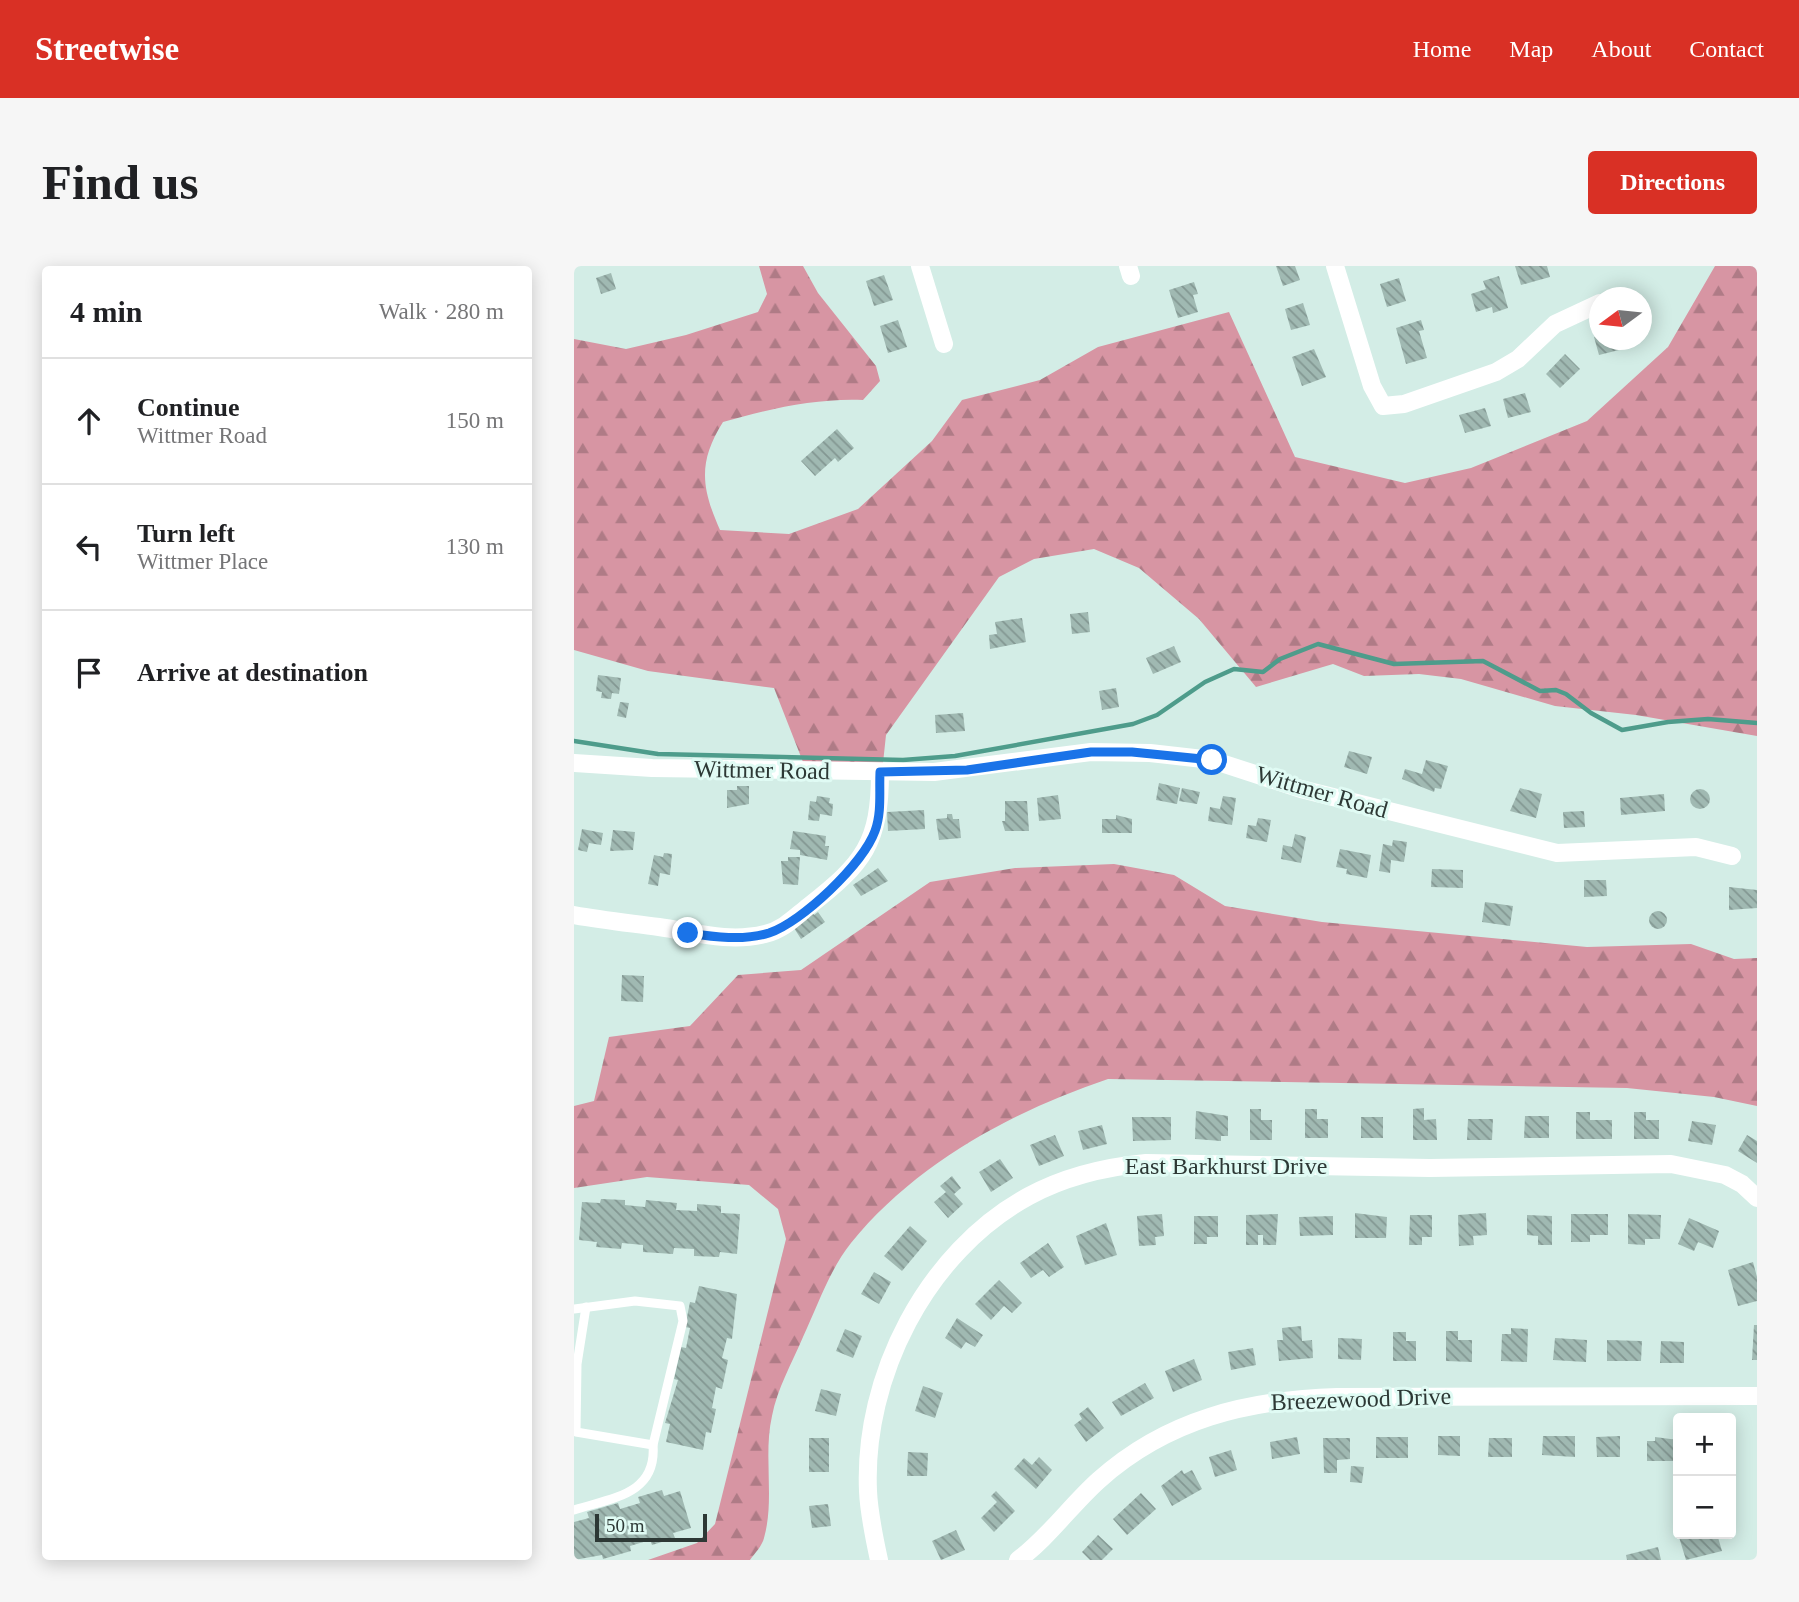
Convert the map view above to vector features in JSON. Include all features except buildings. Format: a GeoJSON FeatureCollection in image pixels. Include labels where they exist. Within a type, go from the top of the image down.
{"type":"FeatureCollection","features":[{"type":"Feature","properties":{"kind":"street"},"geometry":{"type":"LineString","coordinates":[[920,266],[944,344]]}},
{"type":"Feature","properties":{"kind":"street"},"geometry":{"type":"LineString","coordinates":[[1335,266],[1371,386],[1383,405],[1404,404],[1496,372],[1528,351],[1555,324],[1589,308]]}},
{"type":"Feature","properties":{"kind":"street","name":"Wittmer Road"},"geometry":{"type":"LineString","coordinates":[[574,763],[652,768],[880,772],[967,770],[1091,752],[1167,754],[1212,760],[1301,789],[1557,853],[1696,847],[1732,856]]}},
{"type":"Feature","properties":{"kind":"street"},"geometry":{"type":"LineString","coordinates":[[574,915],[731,937],[766,934],[780,929],[840,882],[865,850],[876,830],[880,810],[880,772]]}},
{"type":"Feature","properties":{"kind":"street","name":"East Barkhurst Drive"},"geometry":{"type":"LineString","coordinates":[[879,1560],[868,1491],[869,1448],[884,1380],[902,1333],[929,1289],[959,1251],[1012,1207],[1064,1180],[1110,1167],[1146,1163],[1430,1168],[1671,1164],[1725,1175],[1742,1184],[1757,1198]]}},
{"type":"Feature","properties":{"kind":"street","name":"Breezewood Drive"},"geometry":{"type":"LineString","coordinates":[[1018,1560],[1100,1479],[1138,1451],[1177,1429],[1236,1407],[1275,1400],[1337,1396],[1757,1396]]}},
{"type":"Feature","properties":{"kind":"lane"},"geometry":{"type":"LineString","coordinates":[[574,1309],[635,1301],[680,1306],[682,1321],[653,1445],[654,1459],[639,1488],[574,1510]]}},
{"type":"Feature","properties":{"kind":"lane"},"geometry":{"type":"LineString","coordinates":[[586,1307],[577,1364],[575,1434],[653,1445]]}},
{"type":"Feature","properties":{"kind":"green space"},"geometry":{"type":"Polygon","coordinates":[[[759,266],[803,266],[818,293],[876,366],[880,381],[863,400],[793,405],[723,422],[709,450],[705,475],[709,501],[720,530],[789,534],[858,509],[932,441],[962,400],[1040,380],[1098,347],[1229,312],[1295,457],[1405,483],[1471,468],[1587,421],[1668,347],[1715,266],[1757,266],[1757,736],[1636,715],[1555,706],[1461,679],[1419,674],[1364,676],[1333,664],[1256,687],[1199,619],[1139,568],[1094,549],[1034,559],[999,577],[886,735],[883,763],[803,762],[774,688],[648,671],[574,650],[574,339],[626,349],[686,335],[758,312],[767,294],[759,266]]]}},
{"type":"Feature","properties":{"kind":"green space"},"geometry":{"type":"Polygon","coordinates":[[[1114,864],[1174,875],[1225,906],[1322,922],[1587,947],[1691,944],[1734,959],[1757,958],[1757,1106],[1714,1097],[1627,1088],[1108,1079],[1072,1092],[1002,1124],[936,1164],[877,1214],[843,1253],[824,1289],[777,1396],[770,1431],[767,1523],[763,1541],[750,1560],[648,1560],[697,1543],[715,1524],[786,1239],[778,1209],[749,1185],[647,1177],[574,1188],[574,1106],[594,1101],[609,1037],[690,1026],[738,975],[801,970],[930,882],[1015,868],[1114,864]]]}},
{"type":"Feature","properties":{"kind":"waterway"},"geometry":{"type":"LineString","coordinates":[[574,741],[658,754],[903,760],[955,756],[1133,724],[1157,715],[1205,682],[1234,669],[1263,672],[1280,659],[1318,644],[1394,664],[1483,661],[1540,691],[1556,690],[1566,694],[1591,713],[1622,730],[1708,719],[1757,723]]}},
{"type":"Feature","properties":{"kind":"route"},"geometry":{"type":"LineString","coordinates":[[688,933],[731,937],[766,934],[780,929],[826,894],[840,882],[865,850],[876,830],[880,810],[880,772],[967,770],[1091,752],[1167,754],[1212,760]]}}]}
